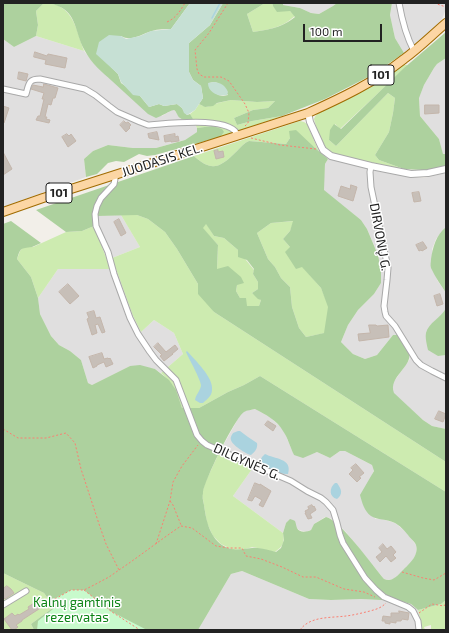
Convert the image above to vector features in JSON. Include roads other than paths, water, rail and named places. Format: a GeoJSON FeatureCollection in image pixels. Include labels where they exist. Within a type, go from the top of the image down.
{"type":"FeatureCollection","features":[{"type":"Feature","properties":{"kind":"main road","name":"101"},"geometry":{"type":"LineString","coordinates":[[238,133],[308,113],[337,100],[367,84],[404,60],[446,23]]}},
{"type":"Feature","properties":{"kind":"main road","name":"JUODASIS KEL."},"geometry":{"type":"LineString","coordinates":[[3,212],[238,133]]}},
{"type":"Feature","properties":{"kind":"street"},"geometry":{"type":"LineString","coordinates":[[399,3],[404,26],[414,52]]}},
{"type":"Feature","properties":{"kind":"street"},"geometry":{"type":"LineString","coordinates":[[3,89],[26,94],[30,81],[40,79],[85,89],[117,112],[144,124],[210,122],[232,128],[238,133]]}},
{"type":"Feature","properties":{"kind":"street"},"geometry":{"type":"LineString","coordinates":[[308,113],[323,150],[331,156],[411,174],[428,173],[446,169]]}},
{"type":"Feature","properties":{"kind":"street","name":"DIRVONŲ G."},"geometry":{"type":"LineString","coordinates":[[371,166],[371,187],[388,268],[384,306],[386,316],[395,326],[416,360],[432,371],[446,378]]}},
{"type":"Feature","properties":{"kind":"street","name":"DILGYNĖS G."},"geometry":{"type":"LineString","coordinates":[[115,174],[114,184],[101,198],[97,206],[95,214],[96,226],[108,252],[114,274],[133,324],[156,360],[172,374],[176,380],[196,435],[213,448],[291,481],[326,502],[332,510],[343,543],[365,578],[384,597],[408,607],[413,611],[418,621],[419,630]]}},
{"type":"Feature","properties":{"kind":"street"},"geometry":{"type":"LineString","coordinates":[[3,606],[26,591]]}},
{"type":"Feature","properties":{"kind":"water"},"geometry":{"type":"Polygon","coordinates":[[[187,351],[203,369],[212,385],[211,394],[203,403],[195,400],[201,385],[197,373],[186,352],[187,351]]]}},
{"type":"Feature","properties":{"kind":"water"},"geometry":{"type":"Polygon","coordinates":[[[238,431],[257,443],[256,450],[251,455],[240,449],[232,442],[231,437],[233,433],[238,431]]]}},
{"type":"Feature","properties":{"kind":"water"},"geometry":{"type":"Polygon","coordinates":[[[265,454],[285,462],[289,469],[288,474],[277,472],[260,461],[265,454]]]}},
{"type":"Feature","properties":{"kind":"water"},"geometry":{"type":"Polygon","coordinates":[[[335,483],[337,483],[341,492],[337,499],[331,494],[332,487],[335,483]]]}},
{"type":"Feature","properties":{"kind":"waterway"},"geometry":{"type":"LineString","coordinates":[[212,18],[220,3]]}},
{"type":"Feature","properties":{"kind":"park label","name":"Kalnų gamtinis rezervatas"},"geometry":{"type":"Point","coordinates":[77,610]}}]}
